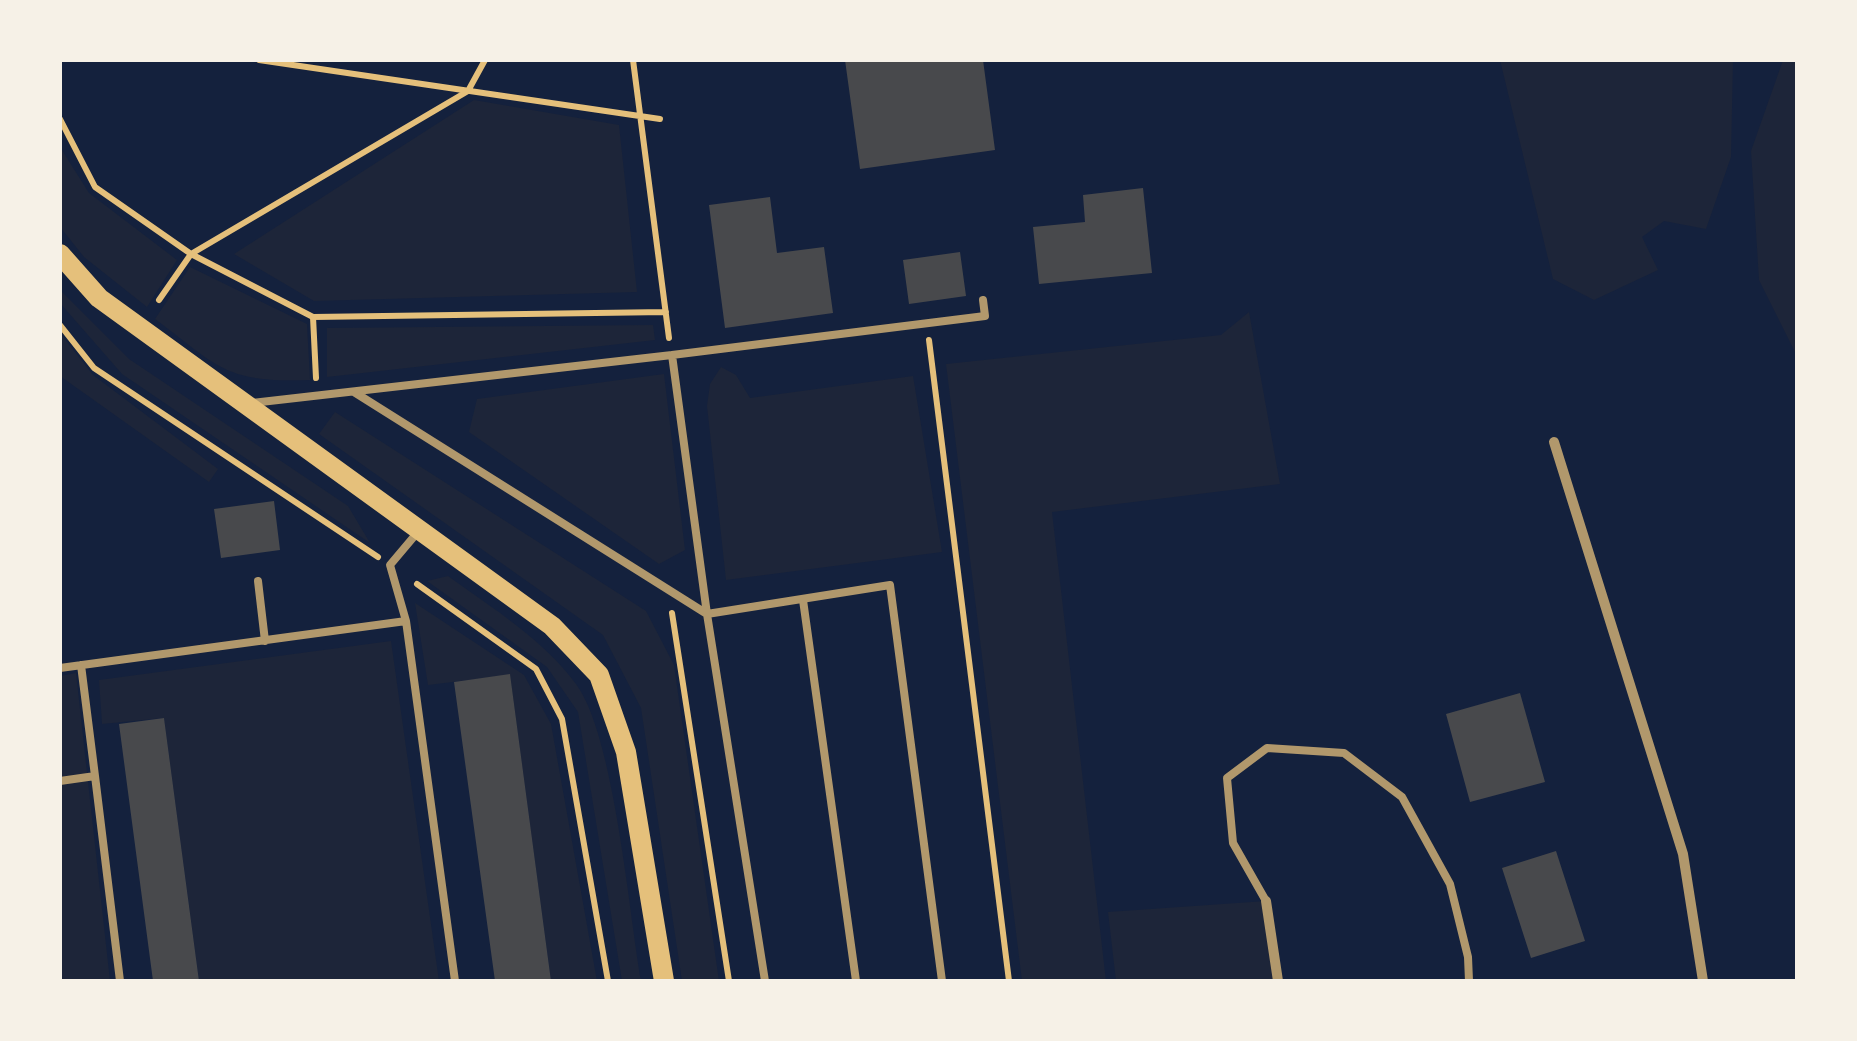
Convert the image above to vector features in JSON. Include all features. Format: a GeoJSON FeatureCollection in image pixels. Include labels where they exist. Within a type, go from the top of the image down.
{"type":"FeatureCollection","features":[{"type":"Feature","properties":{"kind":"main road"},"geometry":{"type":"LineString","coordinates":[[60,254],[99,298],[552,626],[599,675],[626,752],[664,981]]}},
{"type":"Feature","properties":{"kind":"street"},"geometry":{"type":"LineString","coordinates":[[1554,442],[1683,854],[1703,981]]}},
{"type":"Feature","properties":{"kind":"street"},"geometry":{"type":"LineString","coordinates":[[1266,901],[1278,981]]}},
{"type":"Feature","properties":{"kind":"lane"},"geometry":{"type":"LineString","coordinates":[[246,404],[985,316],[983,300]]}},
{"type":"Feature","properties":{"kind":"lane"},"geometry":{"type":"LineString","coordinates":[[672,354],[707,614],[765,981]]}},
{"type":"Feature","properties":{"kind":"lane"},"geometry":{"type":"LineString","coordinates":[[354,392],[707,614],[890,586],[942,981]]}},
{"type":"Feature","properties":{"kind":"lane"},"geometry":{"type":"LineString","coordinates":[[419,530],[390,565],[406,622],[455,981]]}},
{"type":"Feature","properties":{"kind":"lane"},"geometry":{"type":"LineString","coordinates":[[258,581],[265,641]]}},
{"type":"Feature","properties":{"kind":"lane"},"geometry":{"type":"LineString","coordinates":[[803,600],[856,981]]}},
{"type":"Feature","properties":{"kind":"lane"},"geometry":{"type":"LineString","coordinates":[[60,668],[406,622]]}},
{"type":"Feature","properties":{"kind":"lane"},"geometry":{"type":"LineString","coordinates":[[82,664],[120,981]]}},
{"type":"Feature","properties":{"kind":"lane"},"geometry":{"type":"LineString","coordinates":[[1266,901],[1233,843],[1227,778],[1267,748],[1344,754],[1402,797],[1450,884],[1464,938],[1469,981]]}},
{"type":"Feature","properties":{"kind":"lane"},"geometry":{"type":"LineString","coordinates":[[60,781],[95,776]]}},
{"type":"Feature","properties":{"kind":"path"},"geometry":{"type":"LineString","coordinates":[[259,60],[660,119]]}},
{"type":"Feature","properties":{"kind":"path"},"geometry":{"type":"LineString","coordinates":[[160,300],[191,254],[468,91],[484,60]]}},
{"type":"Feature","properties":{"kind":"path"},"geometry":{"type":"LineString","coordinates":[[633,60],[672,354]]}},
{"type":"Feature","properties":{"kind":"path"},"geometry":{"type":"LineString","coordinates":[[60,119],[94,187],[191,254],[314,317],[666,312]]}},
{"type":"Feature","properties":{"kind":"path"},"geometry":{"type":"LineString","coordinates":[[314,317],[317,395]]}},
{"type":"Feature","properties":{"kind":"path"},"geometry":{"type":"LineString","coordinates":[[927,324],[1009,981]]}},
{"type":"Feature","properties":{"kind":"path"},"geometry":{"type":"LineString","coordinates":[[669,592],[728,981]]}},
{"type":"Feature","properties":{"kind":"shaded area"},"geometry":{"type":"Polygon","coordinates":[[[1500,60],[1733,60],[1731,157],[1706,229],[1664,221],[1642,237],[1658,270],[1594,300],[1553,279],[1500,60]]]}},
{"type":"Feature","properties":{"kind":"shaded area"},"geometry":{"type":"Polygon","coordinates":[[[1783,60],[1797,60],[1797,356],[1759,280],[1751,151],[1783,60]]]}},
{"type":"Feature","properties":{"kind":"shaded area"},"geometry":{"type":"Polygon","coordinates":[[[474,100],[619,125],[637,292],[314,301],[234,254],[474,100]]]}},
{"type":"Feature","properties":{"kind":"shaded area"},"geometry":{"type":"Polygon","coordinates":[[[60,147],[89,193],[177,260],[147,307],[84,257],[60,227],[60,147]]]}},
{"type":"Feature","properties":{"kind":"shaded area"},"geometry":{"type":"Polygon","coordinates":[[[190,267],[307,324],[310,380],[240,375],[210,360],[155,319],[190,267]]]}},
{"type":"Feature","properties":{"kind":"shaded area"},"geometry":{"type":"Polygon","coordinates":[[[60,290],[129,359],[348,506],[370,543],[122,374],[60,303],[60,290]]]}},
{"type":"Feature","properties":{"kind":"shaded area"},"geometry":{"type":"Polygon","coordinates":[[[1249,312],[1280,484],[1052,512],[1106,981],[1022,981],[946,364],[1221,335],[1249,312]]]}},
{"type":"Feature","properties":{"kind":"shaded area"},"geometry":{"type":"Polygon","coordinates":[[[653,325],[655,340],[327,377],[327,328],[653,325]]]}},
{"type":"Feature","properties":{"kind":"shaded area"},"geometry":{"type":"Polygon","coordinates":[[[60,333],[93,375],[218,469],[209,482],[60,376],[60,333]]]}},
{"type":"Feature","properties":{"kind":"shaded area"},"geometry":{"type":"Polygon","coordinates":[[[721,367],[736,375],[750,398],[913,376],[942,552],[726,580],[707,406],[710,384],[721,367]]]}},
{"type":"Feature","properties":{"kind":"shaded area"},"geometry":{"type":"Polygon","coordinates":[[[664,374],[685,550],[659,564],[469,432],[477,399],[664,374]]]}},
{"type":"Feature","properties":{"kind":"shaded area"},"geometry":{"type":"Polygon","coordinates":[[[335,412],[646,611],[674,665],[719,981],[682,981],[641,708],[603,635],[319,434],[335,412]]]}},
{"type":"Feature","properties":{"kind":"shaded area"},"geometry":{"type":"Polygon","coordinates":[[[448,576],[548,653],[576,684],[589,709],[610,782],[641,981],[622,981],[578,712],[547,667],[427,581],[448,576]]]}},
{"type":"Feature","properties":{"kind":"shaded area"},"geometry":{"type":"Polygon","coordinates":[[[415,603],[524,675],[551,724],[597,981],[551,981],[510,675],[428,685],[415,603]]]}},
{"type":"Feature","properties":{"kind":"shaded area"},"geometry":{"type":"Polygon","coordinates":[[[391,641],[439,981],[199,981],[164,718],[102,724],[99,680],[391,641]]]}},
{"type":"Feature","properties":{"kind":"shaded area"},"geometry":{"type":"Polygon","coordinates":[[[76,673],[110,981],[60,981],[60,676],[76,673]]]}},
{"type":"Feature","properties":{"kind":"shaded area"},"geometry":{"type":"Polygon","coordinates":[[[1266,901],[1278,981],[1116,981],[1108,912],[1266,901]]]}},
{"type":"Feature","properties":{"kind":"building"},"geometry":{"type":"Polygon","coordinates":[[[845,60],[983,60],[995,150],[860,169],[845,60]]]}},
{"type":"Feature","properties":{"kind":"building"},"geometry":{"type":"Polygon","coordinates":[[[1143,188],[1152,273],[1039,284],[1033,227],[1085,222],[1083,195],[1143,188]]]}},
{"type":"Feature","properties":{"kind":"building"},"geometry":{"type":"Polygon","coordinates":[[[770,197],[777,253],[824,247],[833,313],[725,328],[709,205],[770,197]]]}},
{"type":"Feature","properties":{"kind":"building"},"geometry":{"type":"Polygon","coordinates":[[[960,252],[966,296],[909,304],[903,260],[960,252]]]}},
{"type":"Feature","properties":{"kind":"building"},"geometry":{"type":"Polygon","coordinates":[[[274,501],[280,550],[221,558],[214,509],[274,501]]]}},
{"type":"Feature","properties":{"kind":"building"},"geometry":{"type":"Polygon","coordinates":[[[510,674],[551,981],[495,981],[454,682],[510,674]]]}},
{"type":"Feature","properties":{"kind":"building"},"geometry":{"type":"Polygon","coordinates":[[[1520,693],[1545,782],[1470,802],[1446,714],[1520,693]]]}},
{"type":"Feature","properties":{"kind":"building"},"geometry":{"type":"Polygon","coordinates":[[[164,718],[199,981],[153,981],[119,724],[164,718]]]}},
{"type":"Feature","properties":{"kind":"building"},"geometry":{"type":"Polygon","coordinates":[[[1556,851],[1585,941],[1531,958],[1502,868],[1556,851]]]}}]}
